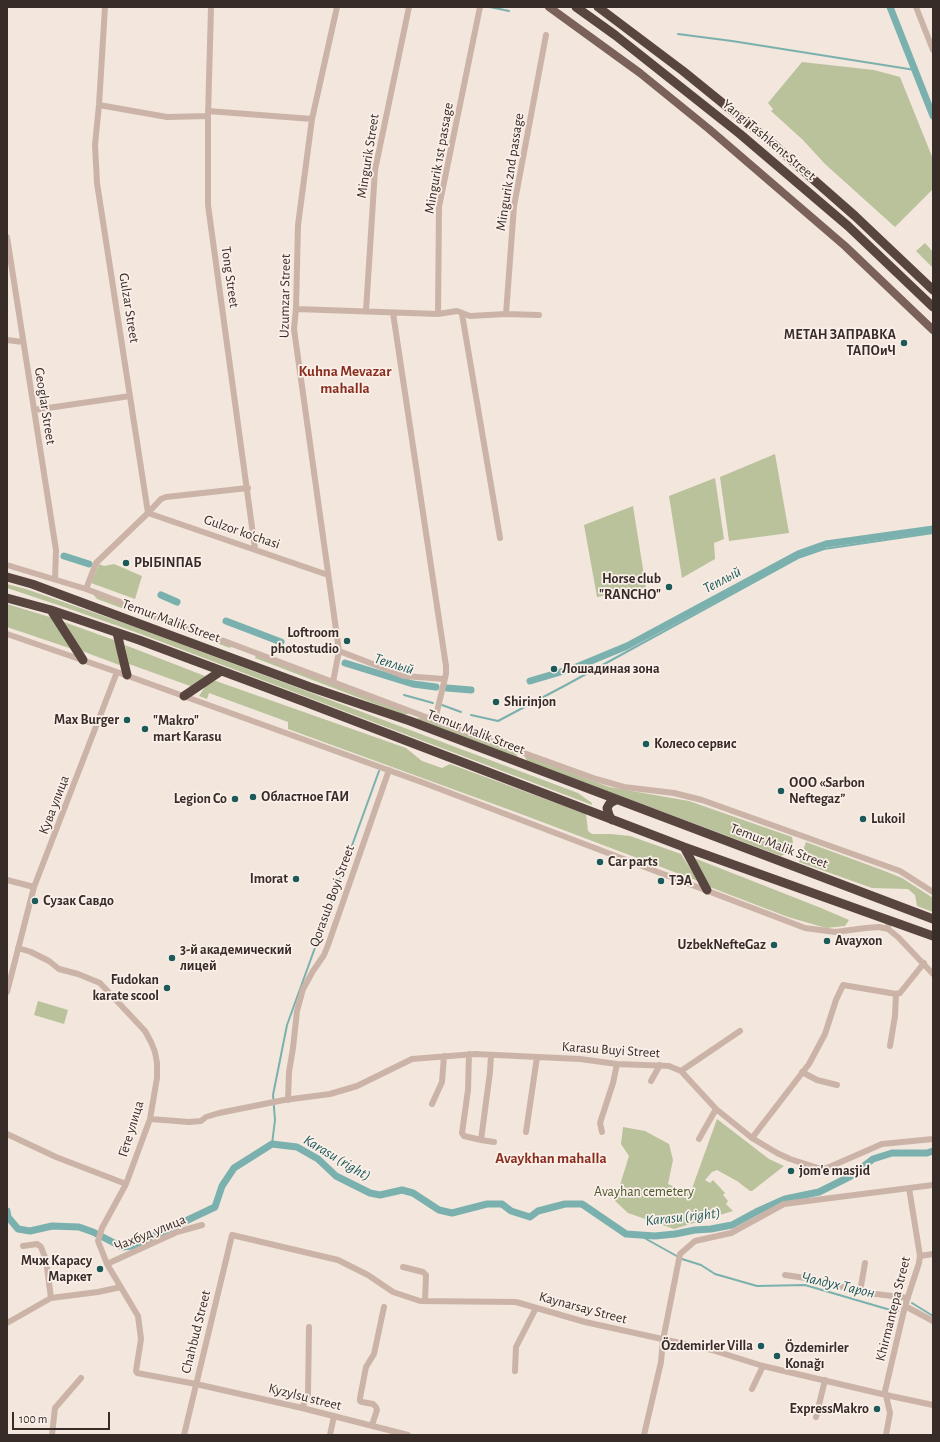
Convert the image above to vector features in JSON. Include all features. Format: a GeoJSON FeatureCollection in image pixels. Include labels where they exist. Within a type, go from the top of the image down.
{"type":"FeatureCollection","features":[{"type":"Feature","properties":{"kind":"highway","name":"Yangi Tashkent Street"},"geometry":{"type":"LineString","coordinates":[[576,7],[716,113],[848,226],[933,307]]}},
{"type":"Feature","properties":{"kind":"highway","name":"Yangi Tashkent Street"},"geometry":{"type":"LineString","coordinates":[[598,7],[683,70],[774,144],[861,222],[933,290]]}},
{"type":"Feature","properties":{"kind":"highway","name":"Temur Malik Street"},"geometry":{"type":"LineString","coordinates":[[7,577],[39,587],[405,720],[933,919]]}},
{"type":"Feature","properties":{"kind":"highway","name":"Temur Malik Street"},"geometry":{"type":"LineString","coordinates":[[7,598],[50,610],[117,633],[305,702],[612,820],[889,924],[933,936]]}},
{"type":"Feature","properties":{"kind":"highway"},"geometry":{"type":"LineString","coordinates":[[50,610],[83,660]]}},
{"type":"Feature","properties":{"kind":"highway"},"geometry":{"type":"LineString","coordinates":[[117,633],[127,675]]}},
{"type":"Feature","properties":{"kind":"highway"},"geometry":{"type":"LineString","coordinates":[[184,696],[221,671]]}},
{"type":"Feature","properties":{"kind":"highway"},"geometry":{"type":"LineString","coordinates":[[612,820],[607,808],[610,803],[616,800]]}},
{"type":"Feature","properties":{"kind":"highway"},"geometry":{"type":"LineString","coordinates":[[684,847],[706,890]]}},
{"type":"Feature","properties":{"kind":"highway"},"geometry":{"type":"LineString","coordinates":[[889,924],[897,905]]}},
{"type":"Feature","properties":{"kind":"main road"},"geometry":{"type":"LineString","coordinates":[[548,7],[640,73],[710,129],[845,246],[933,330]]}},
{"type":"Feature","properties":{"kind":"street","name":"Gulzar Street"},"geometry":{"type":"LineString","coordinates":[[105,7],[95,145],[96,183],[148,513]]}},
{"type":"Feature","properties":{"kind":"street","name":"Tong Street"},"geometry":{"type":"LineString","coordinates":[[210,7],[208,205],[248,488],[255,549]]}},
{"type":"Feature","properties":{"kind":"street","name":"Uzumzar Street"},"geometry":{"type":"LineString","coordinates":[[333,682],[339,651],[294,329],[296,309],[298,225],[312,119],[337,7]]}},
{"type":"Feature","properties":{"kind":"street","name":"Mingurik Street"},"geometry":{"type":"LineString","coordinates":[[366,311],[375,170],[409,7]]}},
{"type":"Feature","properties":{"kind":"street","name":"Mingurik 1st passage"},"geometry":{"type":"LineString","coordinates":[[438,314],[439,207],[480,7]]}},
{"type":"Feature","properties":{"kind":"street"},"geometry":{"type":"LineString","coordinates":[[916,7],[933,50]]}},
{"type":"Feature","properties":{"kind":"street","name":"Mingurik 2nd passage"},"geometry":{"type":"LineString","coordinates":[[506,314],[514,206],[546,35]]}},
{"type":"Feature","properties":{"kind":"street"},"geometry":{"type":"LineString","coordinates":[[99,105],[167,117],[208,114],[312,119]]}},
{"type":"Feature","properties":{"kind":"street","name":"Geoglar Street"},"geometry":{"type":"LineString","coordinates":[[7,237],[56,550],[55,578]]}},
{"type":"Feature","properties":{"kind":"street"},"geometry":{"type":"LineString","coordinates":[[296,309],[438,314],[457,312],[470,316],[539,314]]}},
{"type":"Feature","properties":{"kind":"street"},"geometry":{"type":"LineString","coordinates":[[393,313],[446,666],[435,720]]}},
{"type":"Feature","properties":{"kind":"street"},"geometry":{"type":"LineString","coordinates":[[462,314],[500,538]]}},
{"type":"Feature","properties":{"kind":"street"},"geometry":{"type":"LineString","coordinates":[[7,340],[23,342]]}},
{"type":"Feature","properties":{"kind":"street"},"geometry":{"type":"LineString","coordinates":[[34,410],[130,396]]}},
{"type":"Feature","properties":{"kind":"street"},"geometry":{"type":"LineString","coordinates":[[86,589],[96,563],[161,499],[166,497],[248,488]]}},
{"type":"Feature","properties":{"kind":"street","name":"Gulzor ko'chasi"},"geometry":{"type":"LineString","coordinates":[[148,513],[328,575]]}},
{"type":"Feature","properties":{"kind":"street"},"geometry":{"type":"LineString","coordinates":[[7,565],[55,578],[86,589],[418,714],[605,782],[624,787],[674,793],[702,800],[900,872],[933,892]]}},
{"type":"Feature","properties":{"kind":"street"},"geometry":{"type":"LineString","coordinates":[[7,634],[127,675],[389,770],[798,926],[812,930],[835,932],[879,927],[889,924],[898,937],[933,974]]}},
{"type":"Feature","properties":{"kind":"street"},"geometry":{"type":"LineString","coordinates":[[339,651],[404,676],[444,679]]}},
{"type":"Feature","properties":{"kind":"street","name":"Кува улица"},"geometry":{"type":"LineString","coordinates":[[7,992],[34,887],[61,822],[117,672]]}},
{"type":"Feature","properties":{"kind":"street"},"geometry":{"type":"LineString","coordinates":[[405,720],[418,714]]}},
{"type":"Feature","properties":{"kind":"street"},"geometry":{"type":"LineString","coordinates":[[518,750],[527,766]]}},
{"type":"Feature","properties":{"kind":"street","name":"Qorasub Boyi Street"},"geometry":{"type":"LineString","coordinates":[[288,1100],[289,1072],[297,1011],[303,989],[328,946],[389,770]]}},
{"type":"Feature","properties":{"kind":"street"},"geometry":{"type":"LineString","coordinates":[[7,880],[34,887]]}},
{"type":"Feature","properties":{"kind":"street","name":"Гёте улица"},"geometry":{"type":"LineString","coordinates":[[18,948],[31,952],[49,961],[60,969],[78,974],[100,983],[145,1031],[153,1047],[157,1063],[157,1078],[150,1119],[126,1184],[102,1228],[98,1241],[107,1264],[138,1316],[141,1338],[136,1371],[137,1373]]}},
{"type":"Feature","properties":{"kind":"street"},"geometry":{"type":"LineString","coordinates":[[752,1138],[809,1064],[825,1034],[836,1000],[843,985],[896,994],[900,993],[924,963]]}},
{"type":"Feature","properties":{"kind":"street"},"geometry":{"type":"LineString","coordinates":[[890,1046],[895,1016],[896,994]]}},
{"type":"Feature","properties":{"kind":"street"},"geometry":{"type":"LineString","coordinates":[[680,1072],[740,1031]]}},
{"type":"Feature","properties":{"kind":"street"},"geometry":{"type":"LineString","coordinates":[[469,1054],[468,1090],[462,1135],[494,1142]]}},
{"type":"Feature","properties":{"kind":"street","name":"Karasu Buyi Street"},"geometry":{"type":"LineString","coordinates":[[150,1119],[189,1122],[201,1121],[206,1117],[219,1113],[278,1101],[330,1094],[356,1086],[412,1059],[469,1054],[580,1059],[618,1064],[669,1066],[680,1072],[716,1109],[752,1138],[790,1159],[818,1168],[827,1168],[882,1144],[933,1139]]}},
{"type":"Feature","properties":{"kind":"street"},"geometry":{"type":"LineString","coordinates":[[480,1140],[491,1055]]}},
{"type":"Feature","properties":{"kind":"street"},"geometry":{"type":"LineString","coordinates":[[432,1104],[442,1082],[444,1056]]}},
{"type":"Feature","properties":{"kind":"street"},"geometry":{"type":"LineString","coordinates":[[526,1132],[537,1057]]}},
{"type":"Feature","properties":{"kind":"street"},"geometry":{"type":"LineString","coordinates":[[602,1132],[600,1123],[618,1064]]}},
{"type":"Feature","properties":{"kind":"street"},"geometry":{"type":"LineString","coordinates":[[651,1081],[660,1066]]}},
{"type":"Feature","properties":{"kind":"street"},"geometry":{"type":"LineString","coordinates":[[802,1072],[817,1080],[837,1085]]}},
{"type":"Feature","properties":{"kind":"street"},"geometry":{"type":"LineString","coordinates":[[699,1139],[716,1109]]}},
{"type":"Feature","properties":{"kind":"street"},"geometry":{"type":"LineString","coordinates":[[7,1134],[56,1157],[126,1184]]}},
{"type":"Feature","properties":{"kind":"street"},"geometry":{"type":"LineString","coordinates":[[644,1435],[661,1362],[663,1340],[679,1256],[695,1241],[731,1233],[784,1204],[933,1185]]}},
{"type":"Feature","properties":{"kind":"street","name":"Khirmantepa Street"},"geometry":{"type":"LineString","coordinates":[[886,1435],[890,1413],[885,1391],[905,1306],[918,1269],[920,1256],[909,1188]]}},
{"type":"Feature","properties":{"kind":"street","name":"Чахбуд улица"},"geometry":{"type":"LineString","coordinates":[[107,1264],[177,1232],[202,1225]]}},
{"type":"Feature","properties":{"kind":"street","name":"Kaynarsay Street"},"geometry":{"type":"LineString","coordinates":[[232,1235],[338,1260],[368,1275],[393,1292],[420,1301],[516,1302],[585,1322],[712,1350],[763,1366],[933,1405]]}},
{"type":"Feature","properties":{"kind":"street","name":"Chahbud Street"},"geometry":{"type":"LineString","coordinates":[[184,1435],[232,1235]]}},
{"type":"Feature","properties":{"kind":"street"},"geometry":{"type":"LineString","coordinates":[[23,1246],[37,1244],[41,1248],[46,1260],[51,1298]]}},
{"type":"Feature","properties":{"kind":"street"},"geometry":{"type":"LineString","coordinates":[[920,1256],[933,1254]]}},
{"type":"Feature","properties":{"kind":"street"},"geometry":{"type":"LineString","coordinates":[[860,1292],[865,1264]]}},
{"type":"Feature","properties":{"kind":"street"},"geometry":{"type":"LineString","coordinates":[[402,1267],[423,1272],[426,1275],[425,1301]]}},
{"type":"Feature","properties":{"kind":"street"},"geometry":{"type":"LineString","coordinates":[[785,1275],[819,1280],[860,1292],[908,1298]]}},
{"type":"Feature","properties":{"kind":"street"},"geometry":{"type":"LineString","coordinates":[[7,1324],[51,1298],[98,1292],[120,1287]]}},
{"type":"Feature","properties":{"kind":"street"},"geometry":{"type":"LineString","coordinates":[[905,1306],[933,1321]]}},
{"type":"Feature","properties":{"kind":"street"},"geometry":{"type":"LineString","coordinates":[[372,1425],[377,1410],[376,1407],[373,1404],[360,1401],[360,1398],[366,1367],[374,1354],[384,1308]]}},
{"type":"Feature","properties":{"kind":"street"},"geometry":{"type":"LineString","coordinates":[[516,1371],[516,1347],[536,1308]]}},
{"type":"Feature","properties":{"kind":"street"},"geometry":{"type":"LineString","coordinates":[[302,1408],[308,1394],[308,1327]]}},
{"type":"Feature","properties":{"kind":"street"},"geometry":{"type":"LineString","coordinates":[[752,1389],[763,1366]]}},
{"type":"Feature","properties":{"kind":"street","name":"Kyzylsu street"},"geometry":{"type":"LineString","coordinates":[[137,1373],[196,1384],[302,1408],[408,1435]]}},
{"type":"Feature","properties":{"kind":"street"},"geometry":{"type":"LineString","coordinates":[[52,1435],[55,1408],[81,1378]]}},
{"type":"Feature","properties":{"kind":"street"},"geometry":{"type":"LineString","coordinates":[[816,1417],[825,1380]]}},
{"type":"Feature","properties":{"kind":"street"},"geometry":{"type":"LineString","coordinates":[[330,1435],[334,1416]]}},
{"type":"Feature","properties":{"kind":"green space"},"geometry":{"type":"Polygon","coordinates":[[[802,62],[874,70],[900,77],[933,159],[933,189],[895,227],[825,164],[803,140],[771,111],[773,109],[768,103],[802,62]]]}},
{"type":"Feature","properties":{"kind":"green space"},"geometry":{"type":"Polygon","coordinates":[[[925,243],[933,252],[933,268],[916,251],[925,243]]]}},
{"type":"Feature","properties":{"kind":"green space"},"geometry":{"type":"Polygon","coordinates":[[[775,454],[789,533],[729,541],[720,477],[775,454]]]}},
{"type":"Feature","properties":{"kind":"green space"},"geometry":{"type":"Polygon","coordinates":[[[715,478],[724,539],[714,543],[715,559],[682,578],[669,496],[715,478]]]}},
{"type":"Feature","properties":{"kind":"green space"},"geometry":{"type":"Polygon","coordinates":[[[633,506],[646,588],[597,597],[584,525],[633,506]]]}},
{"type":"Feature","properties":{"kind":"green space"},"geometry":{"type":"Polygon","coordinates":[[[99,564],[104,566],[114,564],[142,576],[135,599],[91,583],[99,564]]]}},
{"type":"Feature","properties":{"kind":"green space"},"geometry":{"type":"Polygon","coordinates":[[[7,584],[26,589],[141,629],[578,793],[592,803],[592,805],[138,633],[7,588],[7,584]]]}},
{"type":"Feature","properties":{"kind":"green space"},"geometry":{"type":"Polygon","coordinates":[[[92,593],[232,645],[230,648],[97,599],[92,593]]]}},
{"type":"Feature","properties":{"kind":"green space"},"geometry":{"type":"Polygon","coordinates":[[[7,604],[53,618],[72,649],[7,627],[7,604]]]}},
{"type":"Feature","properties":{"kind":"green space"},"geometry":{"type":"Polygon","coordinates":[[[64,622],[114,640],[122,666],[82,651],[64,622]]]}},
{"type":"Feature","properties":{"kind":"green space"},"geometry":{"type":"Polygon","coordinates":[[[125,645],[205,676],[193,687],[129,664],[125,645]]]}},
{"type":"Feature","properties":{"kind":"green space"},"geometry":{"type":"Polygon","coordinates":[[[256,655],[410,713],[404,715],[255,658],[256,655]]]}},
{"type":"Feature","properties":{"kind":"green space"},"geometry":{"type":"Polygon","coordinates":[[[213,680],[406,748],[422,761],[442,768],[450,764],[586,814],[588,831],[592,834],[630,836],[681,854],[698,881],[521,814],[288,729],[288,722],[209,693],[207,699],[199,696],[205,687],[213,680]]]}},
{"type":"Feature","properties":{"kind":"green space"},"geometry":{"type":"Polygon","coordinates":[[[422,717],[514,751],[518,757],[416,719],[422,717]]]}},
{"type":"Feature","properties":{"kind":"green space"},"geometry":{"type":"Polygon","coordinates":[[[524,755],[609,787],[689,801],[792,837],[793,843],[789,852],[781,856],[527,761],[524,755]]]}},
{"type":"Feature","properties":{"kind":"green space"},"geometry":{"type":"Polygon","coordinates":[[[806,842],[902,878],[933,898],[933,912],[917,906],[915,895],[908,889],[872,888],[799,862],[806,842]]]}},
{"type":"Feature","properties":{"kind":"green space"},"geometry":{"type":"Polygon","coordinates":[[[694,858],[849,920],[845,926],[826,928],[788,917],[707,886],[694,858]]]}},
{"type":"Feature","properties":{"kind":"green space"},"geometry":{"type":"Polygon","coordinates":[[[38,1001],[68,1010],[64,1024],[34,1015],[38,1001]]]}},
{"type":"Feature","properties":{"kind":"green space","name":"Avayhan cemetery"},"geometry":{"type":"Polygon","coordinates":[[[717,1119],[769,1159],[784,1166],[752,1191],[717,1170],[712,1172],[705,1180],[710,1183],[713,1180],[725,1193],[723,1195],[728,1201],[726,1204],[733,1211],[674,1229],[628,1213],[613,1199],[619,1188],[629,1156],[621,1144],[623,1127],[645,1131],[669,1144],[673,1160],[668,1184],[690,1194],[717,1119]]]}},
{"type":"Feature","properties":{"kind":"waterway"},"geometry":{"type":"LineString","coordinates":[[490,7],[509,11]]}},
{"type":"Feature","properties":{"kind":"waterway"},"geometry":{"type":"LineString","coordinates":[[890,7],[933,116]]}},
{"type":"Feature","properties":{"kind":"waterway"},"geometry":{"type":"LineString","coordinates":[[678,34],[915,70]]}},
{"type":"Feature","properties":{"kind":"waterway","name":"Теплый"},"geometry":{"type":"LineString","coordinates":[[530,681],[574,668],[627,646],[798,554],[826,544],[933,529]]}},
{"type":"Feature","properties":{"kind":"waterway"},"geometry":{"type":"LineString","coordinates":[[471,715],[498,721],[798,558],[824,549],[933,533]]}},
{"type":"Feature","properties":{"kind":"waterway","name":"Теплый"},"geometry":{"type":"LineString","coordinates":[[64,556],[89,564]]}},
{"type":"Feature","properties":{"kind":"waterway","name":"Теплый"},"geometry":{"type":"LineString","coordinates":[[161,595],[177,602]]}},
{"type":"Feature","properties":{"kind":"waterway","name":"Теплый"},"geometry":{"type":"LineString","coordinates":[[226,621],[281,642]]}},
{"type":"Feature","properties":{"kind":"waterway","name":"Теплый"},"geometry":{"type":"LineString","coordinates":[[345,663],[413,684],[436,687]]}},
{"type":"Feature","properties":{"kind":"waterway","name":"Теплый"},"geometry":{"type":"LineString","coordinates":[[447,688],[471,690]]}},
{"type":"Feature","properties":{"kind":"waterway"},"geometry":{"type":"LineString","coordinates":[[404,695],[433,703]]}},
{"type":"Feature","properties":{"kind":"waterway"},"geometry":{"type":"LineString","coordinates":[[442,705],[461,712]]}},
{"type":"Feature","properties":{"kind":"waterway"},"geometry":{"type":"LineString","coordinates":[[272,1144],[275,1120],[273,1095],[287,1025],[379,771]]}},
{"type":"Feature","properties":{"kind":"waterway","name":"Karasu (right)"},"geometry":{"type":"LineString","coordinates":[[7,1211],[8,1217],[18,1229],[30,1231],[52,1226],[79,1227],[93,1232],[122,1247],[133,1246],[215,1207],[222,1186],[234,1168],[272,1144],[297,1147],[318,1159],[336,1176],[370,1193],[380,1195],[402,1190],[413,1193],[439,1210],[452,1213],[487,1204],[502,1204],[511,1211],[530,1217],[538,1211],[565,1204],[582,1204],[626,1234],[655,1236],[732,1225],[785,1199],[819,1192],[851,1176],[873,1159],[892,1153],[927,1153],[933,1151]]}},
{"type":"Feature","properties":{"kind":"waterway","name":"Чалдух Тарон"},"geometry":{"type":"LineString","coordinates":[[639,1235],[682,1259],[701,1265],[715,1274],[757,1286],[805,1285],[898,1311]]}},
{"type":"Feature","properties":{"kind":"waterway","name":"Чалдух Тарон"},"geometry":{"type":"LineString","coordinates":[[912,1303],[933,1316]]}},
{"type":"Feature","properties":{"kind":"place","name":"МЕТАН ЗАПРАВКА ТАПОиЧ"},"geometry":{"type":"Point","coordinates":[904,343]}},
{"type":"Feature","properties":{"kind":"place","name":"РЫБINПАБ"},"geometry":{"type":"Point","coordinates":[126,563]}},
{"type":"Feature","properties":{"kind":"place","name":"Horse club \"RANCHO\""},"geometry":{"type":"Point","coordinates":[669,587]}},
{"type":"Feature","properties":{"kind":"place","name":"Loftroom photostudio"},"geometry":{"type":"Point","coordinates":[347,641]}},
{"type":"Feature","properties":{"kind":"place","name":"Лошадиная зона"},"geometry":{"type":"Point","coordinates":[554,669]}},
{"type":"Feature","properties":{"kind":"place","name":"Shirinjon"},"geometry":{"type":"Point","coordinates":[496,702]}},
{"type":"Feature","properties":{"kind":"place","name":"Max Burger"},"geometry":{"type":"Point","coordinates":[127,720]}},
{"type":"Feature","properties":{"kind":"place","name":"\"Makro\" mart Karasu"},"geometry":{"type":"Point","coordinates":[145,729]}},
{"type":"Feature","properties":{"kind":"place","name":"Колесо сервис"},"geometry":{"type":"Point","coordinates":[646,744]}},
{"type":"Feature","properties":{"kind":"place","name":"ООО «Sarbon Neftegaz”"},"geometry":{"type":"Point","coordinates":[781,791]}},
{"type":"Feature","properties":{"kind":"place","name":"Областное ГАИ"},"geometry":{"type":"Point","coordinates":[253,797]}},
{"type":"Feature","properties":{"kind":"place","name":"Legion Co"},"geometry":{"type":"Point","coordinates":[235,799]}},
{"type":"Feature","properties":{"kind":"place","name":"Lukoil"},"geometry":{"type":"Point","coordinates":[863,819]}},
{"type":"Feature","properties":{"kind":"place","name":"Car parts"},"geometry":{"type":"Point","coordinates":[600,862]}},
{"type":"Feature","properties":{"kind":"place","name":"Imorat"},"geometry":{"type":"Point","coordinates":[296,879]}},
{"type":"Feature","properties":{"kind":"place","name":"ТЭА"},"geometry":{"type":"Point","coordinates":[661,881]}},
{"type":"Feature","properties":{"kind":"place","name":"Сузак Савдо"},"geometry":{"type":"Point","coordinates":[35,901]}},
{"type":"Feature","properties":{"kind":"place","name":"Avayxon"},"geometry":{"type":"Point","coordinates":[827,941]}},
{"type":"Feature","properties":{"kind":"place","name":"UzbekNefteGaz"},"geometry":{"type":"Point","coordinates":[774,945]}},
{"type":"Feature","properties":{"kind":"place","name":"3-й академический лицей"},"geometry":{"type":"Point","coordinates":[172,958]}},
{"type":"Feature","properties":{"kind":"place","name":"Fudokan karate scool"},"geometry":{"type":"Point","coordinates":[167,988]}},
{"type":"Feature","properties":{"kind":"place","name":"jom'e masjid"},"geometry":{"type":"Point","coordinates":[791,1171]}},
{"type":"Feature","properties":{"kind":"place","name":"Мчж Карасу Маркет"},"geometry":{"type":"Point","coordinates":[100,1269]}},
{"type":"Feature","properties":{"kind":"place","name":"Özdemirler Villa"},"geometry":{"type":"Point","coordinates":[761,1346]}},
{"type":"Feature","properties":{"kind":"place","name":"Özdemirler Konağı"},"geometry":{"type":"Point","coordinates":[777,1356]}},
{"type":"Feature","properties":{"kind":"place","name":"ExpressMakro"},"geometry":{"type":"Point","coordinates":[877,1409]}},
{"type":"Feature","properties":{"kind":"district","name":"Kuhna Mevazar mahalla"},"geometry":{"type":"Point","coordinates":[345,380]}},
{"type":"Feature","properties":{"kind":"district","name":"Avaykhan mahalla"},"geometry":{"type":"Point","coordinates":[551,1158]}}]}
